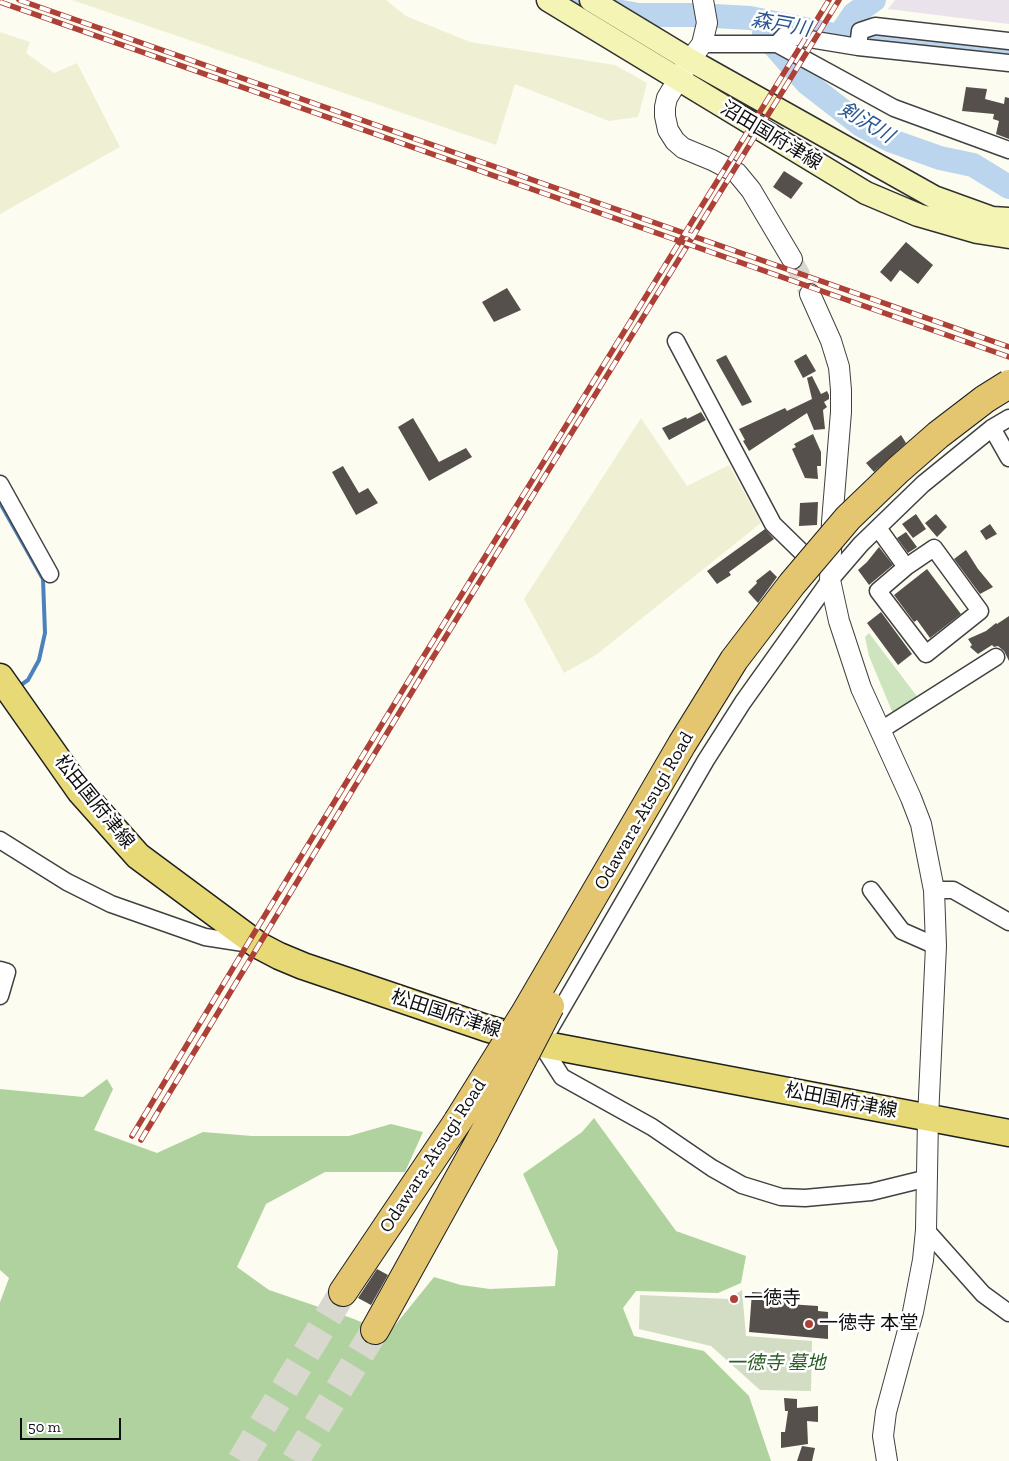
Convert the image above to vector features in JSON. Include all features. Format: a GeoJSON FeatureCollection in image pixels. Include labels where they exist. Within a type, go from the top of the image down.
{"type":"FeatureCollection","features":[{"type":"Feature","properties":{"kind":"highway","name":"Odawara-Atsugi Road"},"geometry":{"type":"LineString","coordinates":[[343,1292],[458,1121],[524,1015],[682,744],[734,660],[792,584],[848,518],[938,435],[985,399],[1009,384]]}},
{"type":"Feature","properties":{"kind":"highway","name":"Odawara-Atsugi Road"},"geometry":{"type":"LineString","coordinates":[[376,1330],[483,1135],[540,1023],[693,755],[747,668],[802,594],[857,530],[907,481],[947,446],[1009,402]]}},
{"type":"Feature","properties":{"kind":"main road","name":"沼田国府津線"},"geometry":{"type":"LineString","coordinates":[[548,0],[866,194],[918,215],[977,232],[1009,237]]}},
{"type":"Feature","properties":{"kind":"main road","name":"沼田国府津線"},"geometry":{"type":"LineString","coordinates":[[591,0],[634,26],[696,52],[934,197],[1000,219]]}},
{"type":"Feature","properties":{"kind":"main road","name":"松田国府津線"},"geometry":{"type":"LineString","coordinates":[[0,678],[80,791],[138,856],[258,945],[303,966],[486,1028],[541,1044],[1009,1133]]}},
{"type":"Feature","properties":{"kind":"street"},"geometry":{"type":"LineString","coordinates":[[704,1],[708,23],[696,52],[667,98],[664,107],[670,135],[683,148],[712,160],[737,174],[751,190],[792,259]]}},
{"type":"Feature","properties":{"kind":"street"},"geometry":{"type":"LineString","coordinates":[[858,47],[860,31],[875,26],[1009,41]]}},
{"type":"Feature","properties":{"kind":"street"},"geometry":{"type":"LineString","coordinates":[[777,44],[785,35],[858,47],[1009,64]]}},
{"type":"Feature","properties":{"kind":"street"},"geometry":{"type":"LineString","coordinates":[[696,52],[777,44],[894,108],[1009,150]]}},
{"type":"Feature","properties":{"kind":"street"},"geometry":{"type":"LineString","coordinates":[[810,294],[831,341],[838,367],[841,390],[830,580],[839,621],[861,688],[921,824],[934,890],[936,946],[928,1118],[926,1230],[923,1260],[913,1312],[886,1412],[883,1436],[887,1461]]}},
{"type":"Feature","properties":{"kind":"street"},"geometry":{"type":"LineString","coordinates":[[676,341],[773,524],[830,580]]}},
{"type":"Feature","properties":{"kind":"street"},"geometry":{"type":"LineString","coordinates":[[928,1178],[871,1192],[805,1198],[781,1197],[742,1185],[712,1168],[652,1127],[562,1077],[541,1044],[706,760],[743,702],[830,580],[860,544],[923,484],[992,428],[1009,418]]}},
{"type":"Feature","properties":{"kind":"street"},"geometry":{"type":"LineString","coordinates":[[992,428],[1009,458]]}},
{"type":"Feature","properties":{"kind":"street"},"geometry":{"type":"LineString","coordinates":[[0,484],[50,574]]}},
{"type":"Feature","properties":{"kind":"street"},"geometry":{"type":"LineString","coordinates":[[878,528],[906,566]]}},
{"type":"Feature","properties":{"kind":"street"},"geometry":{"type":"LineString","coordinates":[[934,548],[980,611],[926,654],[878,592],[906,566],[934,548]]}},
{"type":"Feature","properties":{"kind":"street"},"geometry":{"type":"LineString","coordinates":[[881,730],[996,657]]}},
{"type":"Feature","properties":{"kind":"street"},"geometry":{"type":"LineString","coordinates":[[0,840],[68,882],[111,904],[205,936],[258,945]]}},
{"type":"Feature","properties":{"kind":"street"},"geometry":{"type":"LineString","coordinates":[[871,890],[902,931],[936,946]]}},
{"type":"Feature","properties":{"kind":"street"},"geometry":{"type":"LineString","coordinates":[[934,890],[953,890],[1009,922]]}},
{"type":"Feature","properties":{"kind":"street"},"geometry":{"type":"LineString","coordinates":[[0,970],[7,972],[0,996]]}},
{"type":"Feature","properties":{"kind":"street"},"geometry":{"type":"LineString","coordinates":[[926,1230],[983,1294],[1009,1313]]}},
{"type":"Feature","properties":{"kind":"shaded area"},"geometry":{"type":"Polygon","coordinates":[[[895,0],[1009,0],[1009,24],[888,9],[895,0]]]}},
{"type":"Feature","properties":{"kind":"green space"},"geometry":{"type":"Polygon","coordinates":[[[72,0],[386,0],[406,16],[470,42],[615,65],[647,83],[638,117],[609,121],[515,84],[496,145],[72,0]]]}},
{"type":"Feature","properties":{"kind":"green space"},"geometry":{"type":"Polygon","coordinates":[[[0,32],[30,42],[26,53],[54,73],[77,63],[120,147],[0,214],[0,32]]]}},
{"type":"Feature","properties":{"kind":"green space"},"geometry":{"type":"Polygon","coordinates":[[[641,418],[687,486],[729,465],[761,523],[596,655],[564,673],[524,599],[641,418]]]}},
{"type":"Feature","properties":{"kind":"green space"},"geometry":{"type":"Polygon","coordinates":[[[869,633],[919,699],[894,716],[869,656],[865,637],[869,633]]]}},
{"type":"Feature","properties":{"kind":"green space"},"geometry":{"type":"Polygon","coordinates":[[[107,1079],[113,1089],[94,1130],[157,1153],[203,1132],[252,1136],[349,1136],[391,1124],[423,1132],[405,1172],[325,1172],[266,1204],[237,1267],[269,1290],[354,1319],[388,1334],[434,1277],[461,1285],[490,1289],[555,1286],[558,1251],[523,1174],[582,1132],[594,1118],[676,1231],[746,1256],[741,1283],[718,1293],[636,1291],[623,1308],[634,1336],[704,1351],[749,1396],[771,1461],[0,1461],[0,1302],[9,1278],[0,1270],[0,1089],[83,1097],[107,1079]]]}},
{"type":"Feature","properties":{"kind":"green space","name":"一徳寺 墓地"},"geometry":{"type":"Polygon","coordinates":[[[742,1290],[746,1336],[812,1341],[811,1391],[760,1390],[711,1346],[639,1329],[640,1295],[729,1299],[742,1290]]]}},
{"type":"Feature","properties":{"kind":"building"},"geometry":{"type":"Polygon","coordinates":[[[966,87],[987,89],[985,99],[1004,104],[1005,97],[1009,98],[1009,139],[996,134],[999,121],[993,119],[994,114],[962,111],[966,87]]]}},
{"type":"Feature","properties":{"kind":"building"},"geometry":{"type":"Polygon","coordinates":[[[784,171],[803,183],[791,199],[773,187],[784,171]]]}},
{"type":"Feature","properties":{"kind":"building"},"geometry":{"type":"Polygon","coordinates":[[[906,242],[933,265],[918,284],[900,270],[891,282],[880,272],[906,242]]]}},
{"type":"Feature","properties":{"kind":"building"},"geometry":{"type":"Polygon","coordinates":[[[507,288],[521,310],[494,322],[482,302],[507,288]]]}},
{"type":"Feature","properties":{"kind":"building"},"geometry":{"type":"Polygon","coordinates":[[[806,354],[816,371],[803,378],[794,361],[806,354]]]}},
{"type":"Feature","properties":{"kind":"building"},"geometry":{"type":"Polygon","coordinates":[[[726,355],[752,402],[742,406],[716,360],[726,355]]]}},
{"type":"Feature","properties":{"kind":"building"},"geometry":{"type":"Polygon","coordinates":[[[812,376],[821,394],[827,391],[829,395],[829,399],[824,402],[827,407],[823,410],[825,429],[814,430],[807,413],[749,451],[739,429],[785,408],[787,411],[812,399],[807,378],[812,376]]]}},
{"type":"Feature","properties":{"kind":"building"},"geometry":{"type":"Polygon","coordinates":[[[701,412],[706,420],[669,440],[662,428],[701,412]]]}},
{"type":"Feature","properties":{"kind":"building"},"geometry":{"type":"Polygon","coordinates":[[[413,418],[439,462],[466,448],[472,457],[429,481],[398,427],[413,418]]]}},
{"type":"Feature","properties":{"kind":"building"},"geometry":{"type":"Polygon","coordinates":[[[813,434],[821,452],[821,466],[817,466],[818,479],[805,478],[792,449],[796,447],[794,444],[813,434]]]}},
{"type":"Feature","properties":{"kind":"building"},"geometry":{"type":"Polygon","coordinates":[[[901,435],[906,443],[874,472],[866,463],[901,435]]]}},
{"type":"Feature","properties":{"kind":"building"},"geometry":{"type":"Polygon","coordinates":[[[343,466],[359,493],[368,488],[378,503],[356,515],[332,472],[343,466]]]}},
{"type":"Feature","properties":{"kind":"building"},"geometry":{"type":"Polygon","coordinates":[[[818,502],[817,525],[799,526],[800,503],[818,502]]]}},
{"type":"Feature","properties":{"kind":"building"},"geometry":{"type":"Polygon","coordinates":[[[916,514],[926,529],[913,538],[902,524],[916,514]]]}},
{"type":"Feature","properties":{"kind":"building"},"geometry":{"type":"Polygon","coordinates":[[[936,514],[947,527],[937,537],[925,523],[936,514]]]}},
{"type":"Feature","properties":{"kind":"building"},"geometry":{"type":"Polygon","coordinates":[[[990,524],[997,534],[986,540],[980,531],[990,524]]]}},
{"type":"Feature","properties":{"kind":"building"},"geometry":{"type":"Polygon","coordinates":[[[765,529],[774,539],[729,572],[731,575],[717,584],[707,571],[765,529]]]}},
{"type":"Feature","properties":{"kind":"building"},"geometry":{"type":"Polygon","coordinates":[[[906,532],[917,547],[908,553],[897,538],[906,532]]]}},
{"type":"Feature","properties":{"kind":"building"},"geometry":{"type":"Polygon","coordinates":[[[879,547],[893,565],[869,585],[858,570],[879,547]]]}},
{"type":"Feature","properties":{"kind":"building"},"geometry":{"type":"Polygon","coordinates":[[[966,550],[978,569],[993,587],[980,594],[954,559],[966,550]]]}},
{"type":"Feature","properties":{"kind":"building"},"geometry":{"type":"Polygon","coordinates":[[[927,569],[961,614],[930,638],[917,620],[914,622],[894,595],[927,569]]]}},
{"type":"Feature","properties":{"kind":"building"},"geometry":{"type":"Polygon","coordinates":[[[770,570],[777,577],[758,603],[748,592],[757,583],[756,581],[770,570]]]}},
{"type":"Feature","properties":{"kind":"building"},"geometry":{"type":"Polygon","coordinates":[[[881,612],[912,654],[898,665],[867,623],[881,612]]]}},
{"type":"Feature","properties":{"kind":"building"},"geometry":{"type":"Polygon","coordinates":[[[1009,616],[1009,661],[1004,651],[998,646],[994,647],[992,645],[978,654],[970,647],[972,645],[968,639],[986,631],[1009,616]]]}},
{"type":"Feature","properties":{"kind":"building"},"geometry":{"type":"Polygon","coordinates":[[[377,1269],[388,1275],[371,1305],[358,1298],[377,1269]]]}},
{"type":"Feature","properties":{"kind":"building"},"geometry":{"type":"Polygon","coordinates":[[[752,1292],[775,1293],[776,1299],[788,1301],[788,1304],[818,1306],[818,1311],[828,1312],[828,1339],[749,1332],[752,1292]]]}},
{"type":"Feature","properties":{"kind":"building"},"geometry":{"type":"Polygon","coordinates":[[[784,1398],[797,1399],[797,1408],[818,1406],[818,1422],[807,1421],[808,1444],[781,1448],[781,1432],[785,1432],[788,1411],[785,1411],[784,1398]]]}},
{"type":"Feature","properties":{"kind":"building"},"geometry":{"type":"Polygon","coordinates":[[[802,1446],[815,1448],[812,1461],[797,1461],[802,1446]]]}},
{"type":"Feature","properties":{"kind":"waterway","name":"森戸川"},"geometry":{"type":"LineString","coordinates":[[553,0],[639,15],[696,15],[750,18],[839,36],[1009,53]]}},
{"type":"Feature","properties":{"kind":"waterway"},"geometry":{"type":"LineString","coordinates":[[839,36],[854,14],[874,0]]}},
{"type":"Feature","properties":{"kind":"waterway","name":"剣沢川"},"geometry":{"type":"LineString","coordinates":[[764,34],[807,83],[861,125],[892,141],[940,158],[973,165],[1009,187]]}},
{"type":"Feature","properties":{"kind":"waterway"},"geometry":{"type":"LineString","coordinates":[[0,503],[43,579],[45,633],[39,660],[28,680],[18,687]]}},
{"type":"Feature","properties":{"kind":"tunnel"},"geometry":{"type":"LineString","coordinates":[[792,259],[810,294]]}},
{"type":"Feature","properties":{"kind":"tunnel"},"geometry":{"type":"LineString","coordinates":[[241,1461],[343,1292]]}},
{"type":"Feature","properties":{"kind":"tunnel"},"geometry":{"type":"LineString","coordinates":[[295,1461],[375,1330]]}},
{"type":"Feature","properties":{"kind":"railway"},"geometry":{"type":"LineString","coordinates":[[19,0],[1009,347]]}},
{"type":"Feature","properties":{"kind":"railway"},"geometry":{"type":"LineString","coordinates":[[132,1136],[420,662],[829,0]]}},
{"type":"Feature","properties":{"kind":"railway"},"geometry":{"type":"LineString","coordinates":[[141,1140],[427,667],[839,0]]}},
{"type":"Feature","properties":{"kind":"railway"},"geometry":{"type":"LineString","coordinates":[[0,2],[1009,357]]}},
{"type":"Feature","properties":{"kind":"place","name":"一徳寺"},"geometry":{"type":"Point","coordinates":[734,1299]}},
{"type":"Feature","properties":{"kind":"place","name":"一徳寺 本堂"},"geometry":{"type":"Point","coordinates":[809,1324]}}]}
